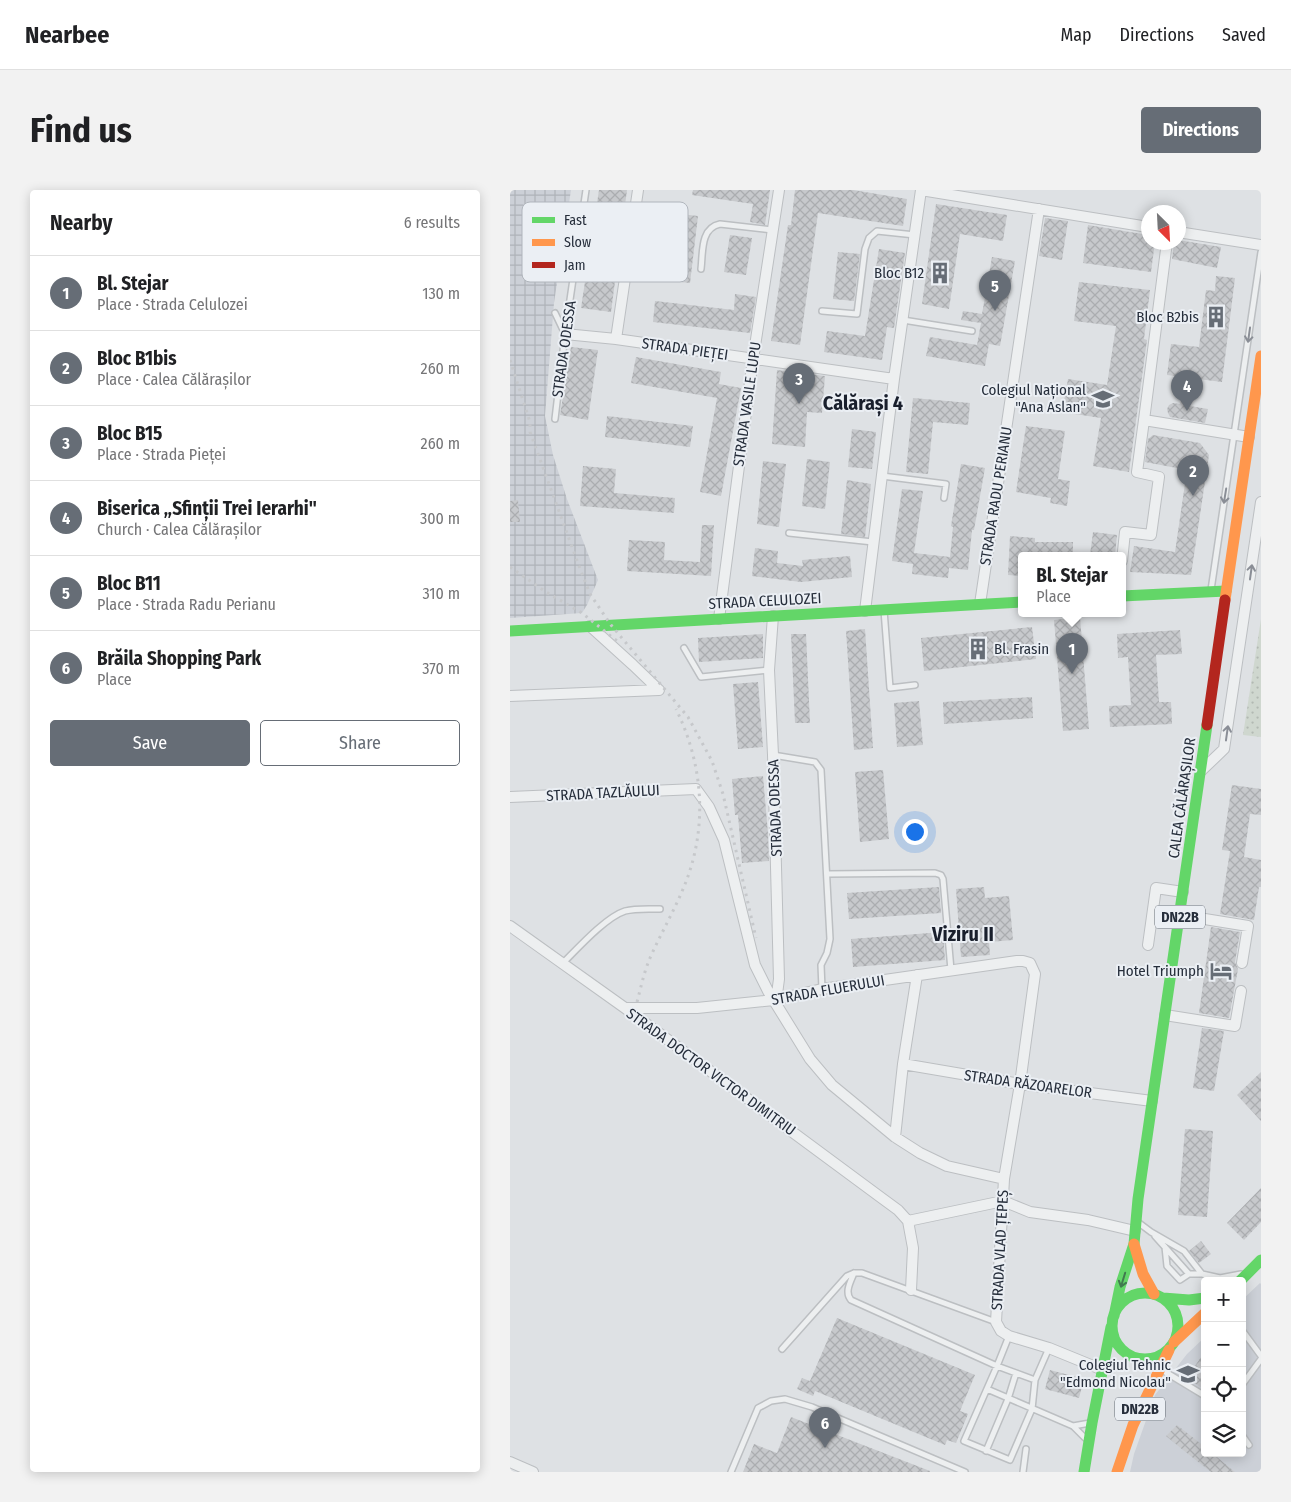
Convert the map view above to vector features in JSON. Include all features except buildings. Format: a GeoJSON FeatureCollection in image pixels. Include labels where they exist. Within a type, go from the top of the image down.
{"type":"FeatureCollection","features":[{"type":"Feature","properties":{"kind":"main road","name":"CALEA CĂLĂRAȘILOR"},"geometry":{"type":"LineString","coordinates":[[1084,1472],[1092,1423],[1120,1287],[1134,1244],[1152,1101],[1261,356]]}},
{"type":"Feature","properties":{"kind":"main road"},"geometry":{"type":"LineString","coordinates":[[1126,596],[1226,591]]}},
{"type":"Feature","properties":{"kind":"main road","name":"STRADA CELULOZEI"},"geometry":{"type":"LineString","coordinates":[[510,631],[1018,602]]}},
{"type":"Feature","properties":{"kind":"main road","name":"CALEA CĂLĂRAȘILOR"},"geometry":{"type":"LineString","coordinates":[[1134,1244],[1143,1274],[1159,1296]]}},
{"type":"Feature","properties":{"kind":"main road"},"geometry":{"type":"LineString","coordinates":[[1244,1277],[1261,1260]]}},
{"type":"Feature","properties":{"kind":"main road","name":"DN22B"},"geometry":{"type":"LineString","coordinates":[[1113,1320],[1118,1307],[1125,1300],[1134,1295],[1144,1293],[1159,1296],[1171,1305],[1176,1314],[1178,1324],[1177,1335],[1132,1427],[1123,1449],[1117,1472]]}},
{"type":"Feature","properties":{"kind":"main road"},"geometry":{"type":"LineString","coordinates":[[1159,1296],[1189,1300],[1201,1298]]}},
{"type":"Feature","properties":{"kind":"main road"},"geometry":{"type":"LineString","coordinates":[[1113,1320],[1113,1335],[1117,1344],[1124,1352],[1143,1360],[1163,1354],[1201,1317]]}},
{"type":"Feature","properties":{"kind":"street","name":"STRADA VASILE LUPU"},"geometry":{"type":"LineString","coordinates":[[719,619],[753,359],[778,190]]}},
{"type":"Feature","properties":{"kind":"street"},"geometry":{"type":"LineString","coordinates":[[865,611],[894,380],[921,190],[1141,226]]}},
{"type":"Feature","properties":{"kind":"street","name":"STRADA RADU PERIANU"},"geometry":{"type":"LineString","coordinates":[[980,604],[1039,209]]}},
{"type":"Feature","properties":{"kind":"street"},"geometry":{"type":"LineString","coordinates":[[1186,233],[1261,245]]}},
{"type":"Feature","properties":{"kind":"street"},"geometry":{"type":"LineString","coordinates":[[1123,552],[1126,532],[1151,535],[1159,477],[1137,472],[1166,250]]}},
{"type":"Feature","properties":{"kind":"street"},"geometry":{"type":"LineString","coordinates":[[616,339],[624,282]]}},
{"type":"Feature","properties":{"kind":"street","name":"STRADA PIEȚEI"},"geometry":{"type":"LineString","coordinates":[[565,334],[616,339],[894,380]]}},
{"type":"Feature","properties":{"kind":"street"},"geometry":{"type":"LineString","coordinates":[[1144,420],[1249,437]]}},
{"type":"Feature","properties":{"kind":"street"},"geometry":{"type":"LineString","coordinates":[[1200,771],[1224,749],[1261,502]]}},
{"type":"Feature","properties":{"kind":"street","name":"STRADA ODESSA"},"geometry":{"type":"LineString","coordinates":[[773,616],[769,670],[779,980],[778,994],[774,1000]]}},
{"type":"Feature","properties":{"kind":"street"},"geometry":{"type":"LineString","coordinates":[[510,696],[659,690],[634,664],[590,626]]}},
{"type":"Feature","properties":{"kind":"street","name":"STRADA TAZLĂULUI"},"geometry":{"type":"LineString","coordinates":[[510,797],[696,788],[709,807],[724,840],[755,965],[761,980],[774,1000]]}},
{"type":"Feature","properties":{"kind":"street"},"geometry":{"type":"LineString","coordinates":[[1148,945],[1156,888],[1183,892]]}},
{"type":"Feature","properties":{"kind":"street"},"geometry":{"type":"LineString","coordinates":[[1180,915],[1248,926],[1242,963]]}},
{"type":"Feature","properties":{"kind":"street","name":"STRADA DOCTOR VICTOR DIMITRIU"},"geometry":{"type":"LineString","coordinates":[[510,926],[625,1008],[898,1210],[908,1221]]}},
{"type":"Feature","properties":{"kind":"street","name":"STRADA FLUERULUI"},"geometry":{"type":"LineString","coordinates":[[625,1008],[697,1008],[774,1000],[822,989],[951,970],[1017,961],[1030,963]]}},
{"type":"Feature","properties":{"kind":"street","name":"STRADA VLAD ȚEPEȘ"},"geometry":{"type":"LineString","coordinates":[[1008,1336],[996,1322],[1004,1179],[1036,974],[1030,963]]}},
{"type":"Feature","properties":{"kind":"street"},"geometry":{"type":"LineString","coordinates":[[895,1137],[903,1064],[917,975]]}},
{"type":"Feature","properties":{"kind":"street"},"geometry":{"type":"LineString","coordinates":[[1165,1015],[1235,1026],[1241,991]]}},
{"type":"Feature","properties":{"kind":"street"},"geometry":{"type":"LineString","coordinates":[[774,1000],[810,1059],[832,1085],[895,1137],[920,1153],[947,1166],[1004,1179]]}},
{"type":"Feature","properties":{"kind":"street","name":"STRADA RĂZOARELOR"},"geometry":{"type":"LineString","coordinates":[[903,1064],[1020,1084],[1152,1101]]}},
{"type":"Feature","properties":{"kind":"street"},"geometry":{"type":"LineString","coordinates":[[911,1290],[913,1248],[908,1221],[1003,1201],[1030,1212],[1135,1226]]}},
{"type":"Feature","properties":{"kind":"street"},"geometry":{"type":"LineString","coordinates":[[1008,1336],[1048,1348],[1103,1370]]}},
{"type":"Feature","properties":{"kind":"street"},"geometry":{"type":"LineString","coordinates":[[510,1462],[533,1472]]}},
{"type":"Feature","properties":{"kind":"lane"},"geometry":{"type":"LineString","coordinates":[[701,269],[705,235],[716,225],[772,230]]}},
{"type":"Feature","properties":{"kind":"lane"},"geometry":{"type":"LineString","coordinates":[[822,312],[858,314],[864,250],[869,238],[876,232],[914,234]]}},
{"type":"Feature","properties":{"kind":"lane"},"geometry":{"type":"LineString","coordinates":[[1210,592],[1261,252]]}},
{"type":"Feature","properties":{"kind":"lane","name":"STRADA ODESSA"},"geometry":{"type":"LineString","coordinates":[[554,419],[573,282]]}},
{"type":"Feature","properties":{"kind":"lane"},"geometry":{"type":"LineString","coordinates":[[555,313],[565,334]]}},
{"type":"Feature","properties":{"kind":"lane"},"geometry":{"type":"LineString","coordinates":[[903,320],[972,331]]}},
{"type":"Feature","properties":{"kind":"lane"},"geometry":{"type":"LineString","coordinates":[[882,476],[946,484],[944,498]]}},
{"type":"Feature","properties":{"kind":"lane"},"geometry":{"type":"LineString","coordinates":[[789,532],[874,542]]}},
{"type":"Feature","properties":{"kind":"lane"},"geometry":{"type":"LineString","coordinates":[[884,610],[890,688],[915,685]]}},
{"type":"Feature","properties":{"kind":"lane"},"geometry":{"type":"LineString","coordinates":[[684,648],[701,676],[769,670]]}},
{"type":"Feature","properties":{"kind":"lane"},"geometry":{"type":"LineString","coordinates":[[773,755],[815,762],[821,770],[830,939],[821,965],[822,989]]}},
{"type":"Feature","properties":{"kind":"lane"},"geometry":{"type":"LineString","coordinates":[[827,874],[936,873],[940,875],[944,879],[951,970]]}},
{"type":"Feature","properties":{"kind":"lane"},"geometry":{"type":"LineString","coordinates":[[563,963],[616,915],[625,911],[660,909]]}},
{"type":"Feature","properties":{"kind":"lane"},"geometry":{"type":"LineString","coordinates":[[1135,1226],[1151,1232],[1184,1251],[1202,1274]]}},
{"type":"Feature","properties":{"kind":"lane"},"geometry":{"type":"LineString","coordinates":[[1151,1232],[1189,1274]]}},
{"type":"Feature","properties":{"kind":"lane"},"geometry":{"type":"LineString","coordinates":[[1164,1247],[1167,1266],[1180,1280],[1189,1274],[1216,1277]]}},
{"type":"Feature","properties":{"kind":"lane"},"geometry":{"type":"LineString","coordinates":[[782,1349],[847,1276],[854,1273],[862,1273],[996,1322]]}},
{"type":"Feature","properties":{"kind":"lane"},"geometry":{"type":"LineString","coordinates":[[854,1273],[847,1292],[847,1296],[851,1300],[997,1366],[1035,1380]]}},
{"type":"Feature","properties":{"kind":"lane"},"geometry":{"type":"LineString","coordinates":[[1008,1336],[964,1441],[1010,1460],[1032,1409],[1035,1380],[1048,1348]]}},
{"type":"Feature","properties":{"kind":"lane"},"geometry":{"type":"LineString","coordinates":[[1246,1336],[1261,1358],[1246,1379]]}},
{"type":"Feature","properties":{"kind":"lane"},"geometry":{"type":"LineString","coordinates":[[1160,1368],[1201,1394]]}},
{"type":"Feature","properties":{"kind":"lane"},"geometry":{"type":"LineString","coordinates":[[986,1450],[1008,1399],[1016,1373]]}},
{"type":"Feature","properties":{"kind":"lane"},"geometry":{"type":"LineString","coordinates":[[987,1389],[1074,1426],[1089,1442]]}},
{"type":"Feature","properties":{"kind":"lane"},"geometry":{"type":"LineString","coordinates":[[731,1472],[758,1408],[771,1401],[784,1399],[812,1407],[966,1472]]}},
{"type":"Feature","properties":{"kind":"lane"},"geometry":{"type":"LineString","coordinates":[[1074,1426],[1092,1423]]}},
{"type":"Feature","properties":{"kind":"lane"},"geometry":{"type":"LineString","coordinates":[[1246,1441],[1249,1446]]}},
{"type":"Feature","properties":{"kind":"lane"},"geometry":{"type":"LineString","coordinates":[[1023,1472],[1026,1449]]}},
{"type":"Feature","properties":{"kind":"shaded area"},"geometry":{"type":"Polygon","coordinates":[[[510,190],[571,190],[569,202],[522,202],[522,282],[557,282],[545,416],[553,455],[567,499],[598,580],[582,613],[510,618],[510,190]]]}},
{"type":"Feature","properties":{"kind":"shaded area"},"geometry":{"type":"Polygon","coordinates":[[[1261,619],[1261,737],[1243,735],[1261,619]]]}},
{"type":"Feature","properties":{"kind":"shaded area","name":"Colegiul Tehnic \"Edmond Nicolau\""},"geometry":{"type":"Polygon","coordinates":[[[1261,1284],[1261,1472],[1130,1472],[1134,1454],[1155,1395],[1187,1354],[1201,1341],[1201,1457],[1246,1457],[1246,1296],[1261,1284]]]}},
{"type":"Feature","properties":{"kind":"railway"},"geometry":{"type":"LineString","coordinates":[[510,360],[530,422],[530,432],[590,594],[611,625],[688,717],[712,761],[723,794],[756,938]]}},
{"type":"Feature","properties":{"kind":"railway"},"geometry":{"type":"LineString","coordinates":[[510,567],[546,592],[582,613],[617,641]]}},
{"type":"Feature","properties":{"kind":"railway"},"geometry":{"type":"LineString","coordinates":[[637,1002],[650,958],[687,879],[694,858],[698,836],[700,814],[696,771],[692,750],[676,709]]}},
{"type":"Feature","properties":{"kind":"traffic: fast"},"geometry":{"type":"LineString","coordinates":[[1126,596],[1226,591]]}},
{"type":"Feature","properties":{"kind":"traffic: fast"},"geometry":{"type":"LineString","coordinates":[[510,631],[1018,602]]}},
{"type":"Feature","properties":{"kind":"traffic: fast"},"geometry":{"type":"LineString","coordinates":[[1114,1316],[1120,1287],[1134,1244],[1138,1199],[1207,725]]}},
{"type":"Feature","properties":{"kind":"traffic: fast"},"geometry":{"type":"LineString","coordinates":[[1244,1277],[1261,1260]]}},
{"type":"Feature","properties":{"kind":"traffic: fast"},"geometry":{"type":"LineString","coordinates":[[1145,1293],[1158,1296],[1168,1303],[1175,1313],[1178,1326],[1175,1339],[1168,1349],[1158,1356],[1145,1359],[1132,1356],[1122,1349],[1115,1339],[1112,1326],[1115,1313],[1122,1303],[1132,1296],[1145,1293]]}},
{"type":"Feature","properties":{"kind":"traffic: fast"},"geometry":{"type":"LineString","coordinates":[[1163,1298],[1189,1300],[1201,1298]]}},
{"type":"Feature","properties":{"kind":"traffic: fast"},"geometry":{"type":"LineString","coordinates":[[1084,1472],[1111,1327]]}},
{"type":"Feature","properties":{"kind":"traffic: slow"},"geometry":{"type":"LineString","coordinates":[[1225,600],[1261,356]]}},
{"type":"Feature","properties":{"kind":"traffic: slow"},"geometry":{"type":"LineString","coordinates":[[1134,1244],[1143,1274],[1154,1294]]}},
{"type":"Feature","properties":{"kind":"traffic: slow"},"geometry":{"type":"LineString","coordinates":[[1174,1342],[1201,1317]]}},
{"type":"Feature","properties":{"kind":"traffic: slow"},"geometry":{"type":"LineString","coordinates":[[1117,1472],[1133,1425],[1169,1350]]}},
{"type":"Feature","properties":{"kind":"traffic: jam"},"geometry":{"type":"LineString","coordinates":[[1207,725],[1225,600]]}},
{"type":"Feature","properties":{"kind":"place","name":"Bloc B12"},"geometry":{"type":"Point","coordinates":[940,273]}},
{"type":"Feature","properties":{"kind":"place","name":"Bloc B11"},"geometry":{"type":"Point","coordinates":[995,311]}},
{"type":"Feature","properties":{"kind":"place","name":"Bloc B2bis"},"geometry":{"type":"Point","coordinates":[1216,317]}},
{"type":"Feature","properties":{"kind":"place","name":"Colegiul Național \"Ana Aslan\""},"geometry":{"type":"Point","coordinates":[1103,399]}},
{"type":"Feature","properties":{"kind":"place","name":"Bloc B15"},"geometry":{"type":"Point","coordinates":[799,404]}},
{"type":"Feature","properties":{"kind":"place","name":"Biserica „Sfinții Trei Ierarhi\""},"geometry":{"type":"Point","coordinates":[1187,411]}},
{"type":"Feature","properties":{"kind":"place","name":"Bloc B1bis"},"geometry":{"type":"Point","coordinates":[1193,496]}},
{"type":"Feature","properties":{"kind":"place","name":"Bl. Frasin"},"geometry":{"type":"Point","coordinates":[978,649]}},
{"type":"Feature","properties":{"kind":"place","name":"Bl. Stejar"},"geometry":{"type":"Point","coordinates":[1072,674]}},
{"type":"Feature","properties":{"kind":"place","name":"Hotel Triumph"},"geometry":{"type":"Point","coordinates":[1221,971]}},
{"type":"Feature","properties":{"kind":"place","name":"Colegiul Tehnic \"Edmond Nicolau\""},"geometry":{"type":"Point","coordinates":[1188,1374]}},
{"type":"Feature","properties":{"kind":"place","name":"Brăila Shopping Park"},"geometry":{"type":"Point","coordinates":[825,1448]}},
{"type":"Feature","properties":{"kind":"district","name":"Călărași 4"},"geometry":{"type":"Point","coordinates":[863,403]}},
{"type":"Feature","properties":{"kind":"district","name":"Viziru II"},"geometry":{"type":"Point","coordinates":[963,934]}}]}
